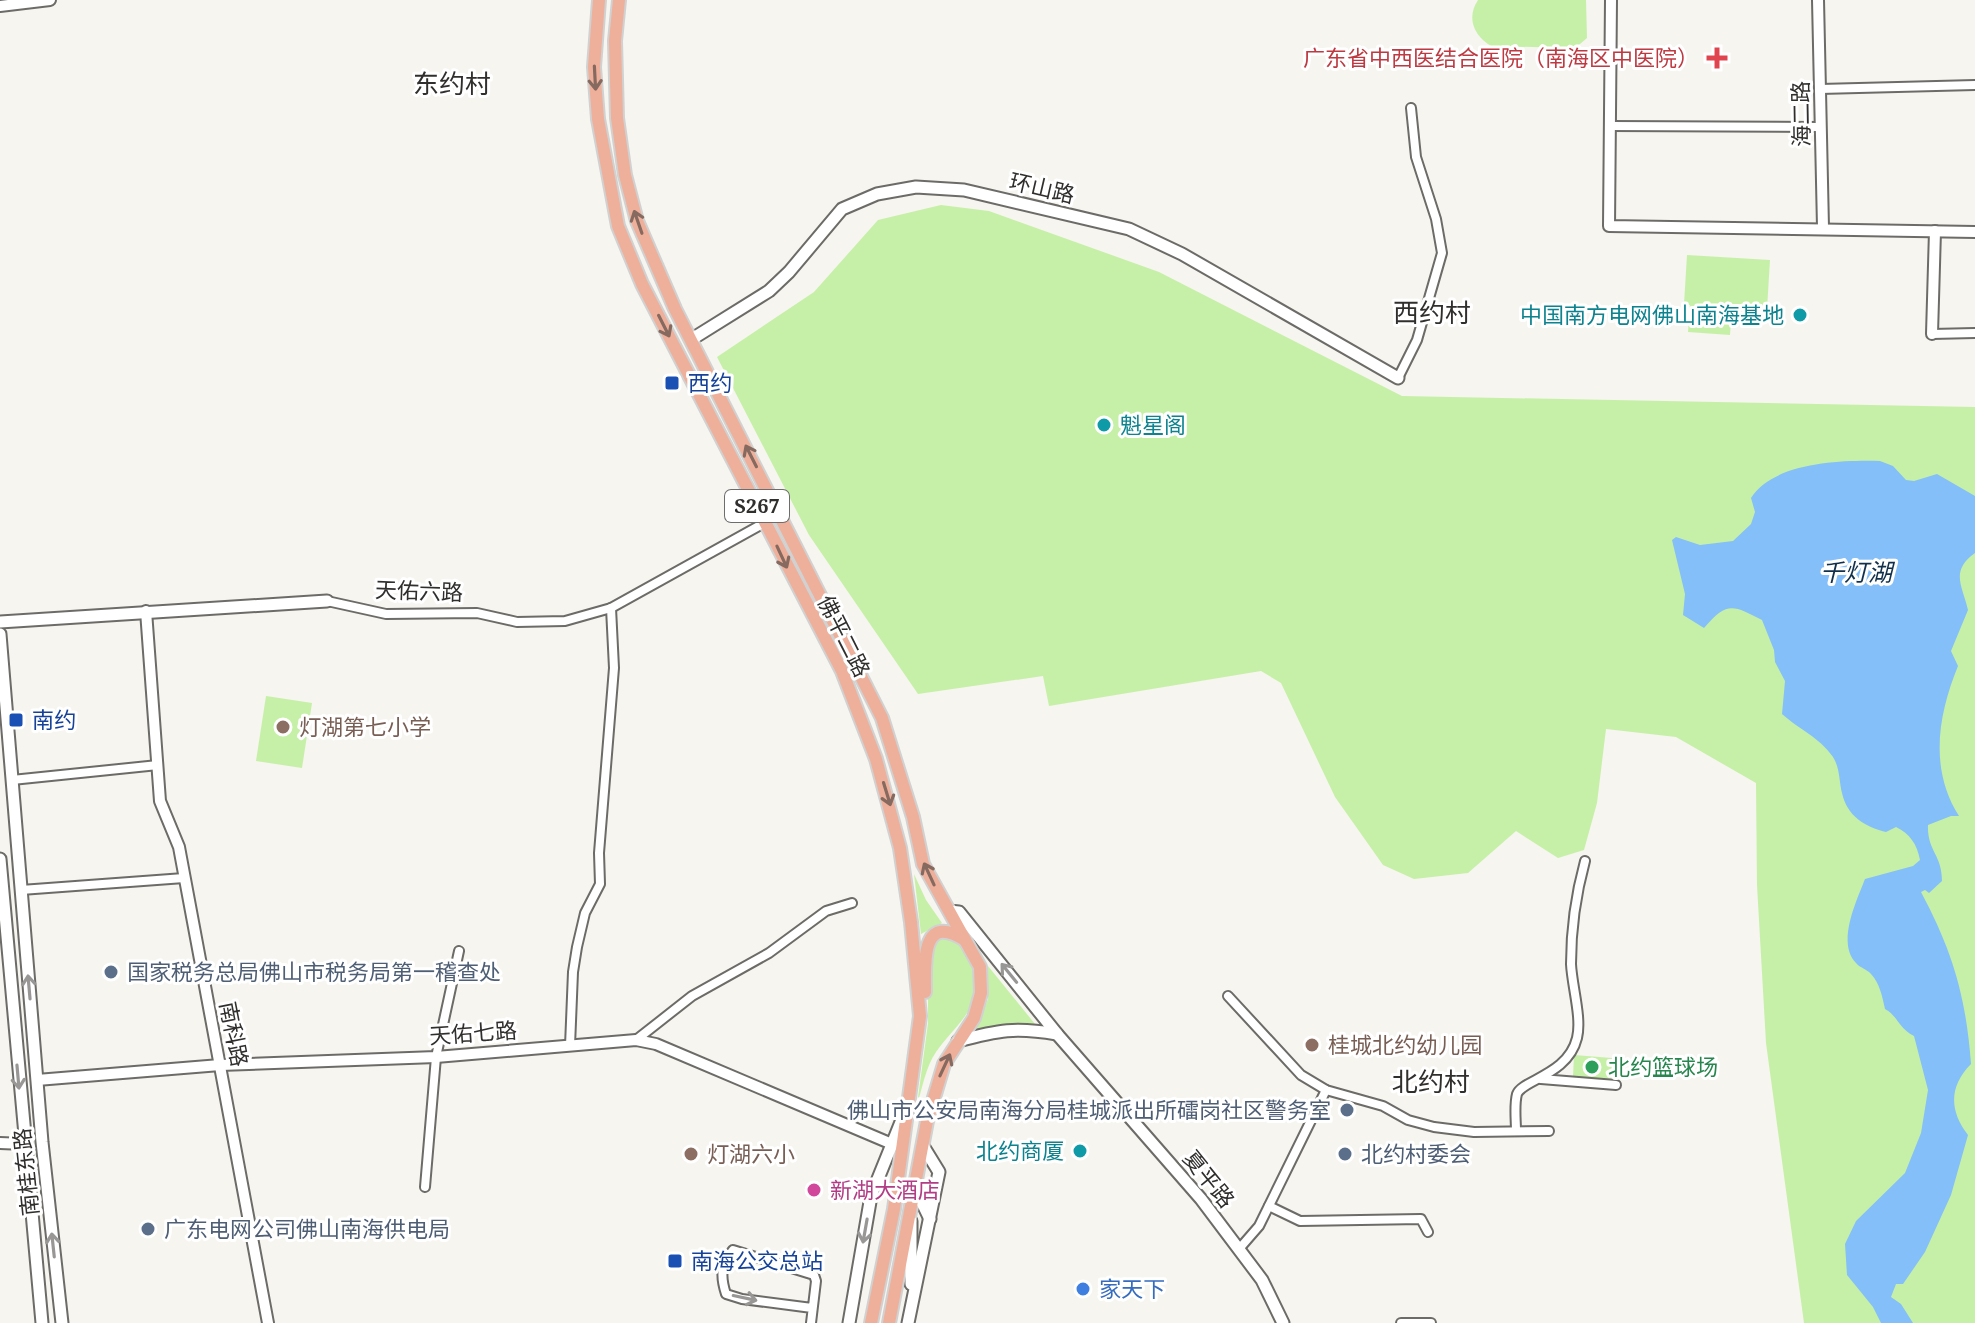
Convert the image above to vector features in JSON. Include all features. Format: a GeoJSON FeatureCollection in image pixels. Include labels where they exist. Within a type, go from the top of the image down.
{"type":"FeatureCollection","features":[{"type":"Feature","properties":{"kind":"main road","name":"佛平二路"},"geometry":{"type":"LineString","coordinates":[[599,0],[594,67],[598,119],[618,226],[642,284],[842,671],[890,803],[900,848],[920,1016],[894,1209],[871,1323]]}},
{"type":"Feature","properties":{"kind":"main road","name":"佛平二路"},"geometry":{"type":"LineString","coordinates":[[619,0],[615,41],[616,103],[625,175],[642,233],[675,309],[882,718],[906,791],[923,864],[980,967],[981,993],[974,1018],[958,1041]]}},
{"type":"Feature","properties":{"kind":"main road","name":"环山路"},"geometry":{"type":"LineString","coordinates":[[692,339],[769,291],[842,209],[877,194],[916,187],[964,190],[1129,229],[1182,254],[1398,378]]}},
{"type":"Feature","properties":{"kind":"main road","name":"天佑六路"},"geometry":{"type":"LineString","coordinates":[[0,622],[327,601]]}},
{"type":"Feature","properties":{"kind":"main road","name":"南桂东路"},"geometry":{"type":"LineString","coordinates":[[0,634],[37,1080],[62,1323]]}},
{"type":"Feature","properties":{"kind":"main road","name":"南桂东路"},"geometry":{"type":"LineString","coordinates":[[0,859],[42,1323]]}},
{"type":"Feature","properties":{"kind":"main road","name":"夏平路"},"geometry":{"type":"LineString","coordinates":[[949,911],[959,912],[1057,1034],[1201,1199],[1269,1291],[1283,1323]]}},
{"type":"Feature","properties":{"kind":"main road"},"geometry":{"type":"LineString","coordinates":[[920,1016],[925,1003],[925,953],[928,943],[939,932],[954,933],[968,942]]}},
{"type":"Feature","properties":{"kind":"main road"},"geometry":{"type":"LineString","coordinates":[[889,1323],[923,1146],[944,1064],[958,1041],[996,1030],[1021,1028],[1057,1034]]}},
{"type":"Feature","properties":{"kind":"main road"},"geometry":{"type":"LineString","coordinates":[[849,1323],[871,1196],[908,1105]]}},
{"type":"Feature","properties":{"kind":"main road"},"geometry":{"type":"LineString","coordinates":[[908,1323],[939,1172],[923,1146]]}},
{"type":"Feature","properties":{"kind":"main road"},"geometry":{"type":"LineString","coordinates":[[916,1190],[930,1219]]}},
{"type":"Feature","properties":{"kind":"main road"},"geometry":{"type":"LineString","coordinates":[[911,1213],[912,1305]]}},
{"type":"Feature","properties":{"kind":"street"},"geometry":{"type":"LineString","coordinates":[[0,6],[50,0]]}},
{"type":"Feature","properties":{"kind":"street"},"geometry":{"type":"LineString","coordinates":[[1611,0],[1609,226],[1823,227],[1975,232]]}},
{"type":"Feature","properties":{"kind":"street","name":"海二路"},"geometry":{"type":"LineString","coordinates":[[1818,0],[1823,227]]}},
{"type":"Feature","properties":{"kind":"street"},"geometry":{"type":"LineString","coordinates":[[1820,89],[1975,85]]}},
{"type":"Feature","properties":{"kind":"street"},"geometry":{"type":"LineString","coordinates":[[1398,378],[1417,340],[1442,253],[1436,219],[1416,157],[1411,108]]}},
{"type":"Feature","properties":{"kind":"street"},"geometry":{"type":"LineString","coordinates":[[1610,126],[1821,127]]}},
{"type":"Feature","properties":{"kind":"street"},"geometry":{"type":"LineString","coordinates":[[1935,231],[1932,334],[1975,333]]}},
{"type":"Feature","properties":{"kind":"street","name":"天佑六路"},"geometry":{"type":"LineString","coordinates":[[327,601],[386,614],[477,613],[517,622],[565,621],[611,608],[766,522]]}},
{"type":"Feature","properties":{"kind":"street"},"geometry":{"type":"LineString","coordinates":[[570,1046],[577,947],[585,913],[600,884],[599,853],[614,668],[611,608]]}},
{"type":"Feature","properties":{"kind":"street","name":"南科路"},"geometry":{"type":"LineString","coordinates":[[146,611],[160,801],[179,847],[268,1323]]}},
{"type":"Feature","properties":{"kind":"street"},"geometry":{"type":"LineString","coordinates":[[12,780],[158,765]]}},
{"type":"Feature","properties":{"kind":"street"},"geometry":{"type":"LineString","coordinates":[[1516,1131],[1519,1090],[1555,1071],[1577,1039],[1571,964],[1577,893],[1585,861]]}},
{"type":"Feature","properties":{"kind":"street"},"geometry":{"type":"LineString","coordinates":[[21,890],[184,878]]}},
{"type":"Feature","properties":{"kind":"street"},"geometry":{"type":"LineString","coordinates":[[636,1040],[692,996],[769,953],[826,911],[852,903]]}},
{"type":"Feature","properties":{"kind":"street"},"geometry":{"type":"LineString","coordinates":[[425,1187],[436,1057],[459,951]]}},
{"type":"Feature","properties":{"kind":"street"},"geometry":{"type":"LineString","coordinates":[[1228,996],[1301,1075],[1326,1090],[1383,1106],[1408,1120],[1434,1127],[1474,1132],[1549,1131]]}},
{"type":"Feature","properties":{"kind":"street","name":"天佑七路"},"geometry":{"type":"LineString","coordinates":[[37,1080],[220,1065],[436,1057],[636,1040],[656,1044],[892,1144]]}},
{"type":"Feature","properties":{"kind":"street"},"geometry":{"type":"LineString","coordinates":[[1541,1079],[1616,1085]]}},
{"type":"Feature","properties":{"kind":"street"},"geometry":{"type":"LineString","coordinates":[[1239,1249],[1259,1226],[1326,1090]]}},
{"type":"Feature","properties":{"kind":"street"},"geometry":{"type":"LineString","coordinates":[[0,1143],[24,1144]]}},
{"type":"Feature","properties":{"kind":"street"},"geometry":{"type":"LineString","coordinates":[[1269,1206],[1300,1221],[1421,1219],[1428,1232]]}},
{"type":"Feature","properties":{"kind":"street"},"geometry":{"type":"LineString","coordinates":[[811,1323],[816,1281],[814,1275],[733,1250],[724,1261],[722,1280],[726,1294],[812,1308]]}},
{"type":"Feature","properties":{"kind":"street"},"geometry":{"type":"LineString","coordinates":[[1401,1323],[1431,1323]]}},
{"type":"Feature","properties":{"kind":"green space"},"geometry":{"type":"Polygon","coordinates":[[[1478,0],[1586,0],[1587,38],[1568,48],[1491,46],[1476,32],[1472,20],[1478,0]]]}},
{"type":"Feature","properties":{"kind":"green space"},"geometry":{"type":"Polygon","coordinates":[[[941,205],[989,211],[1159,272],[1402,396],[1975,407],[1975,1323],[1804,1323],[1766,1043],[1757,885],[1756,783],[1676,737],[1606,729],[1597,803],[1584,850],[1558,858],[1516,831],[1468,873],[1414,879],[1383,865],[1335,797],[1281,683],[1261,671],[1049,706],[1043,676],[918,694],[809,535],[717,357],[814,292],[878,220],[941,205]]]}},
{"type":"Feature","properties":{"kind":"green space"},"geometry":{"type":"Polygon","coordinates":[[[1687,255],[1770,260],[1767,309],[1732,307],[1730,335],[1688,332],[1690,305],[1684,304],[1687,255]]]}},
{"type":"Feature","properties":{"kind":"green space"},"geometry":{"type":"Polygon","coordinates":[[[266,696],[312,703],[302,768],[256,761],[266,696]]]}},
{"type":"Feature","properties":{"kind":"green space"},"geometry":{"type":"Polygon","coordinates":[[[914,874],[926,900],[942,923],[921,934],[914,874]]]}},
{"type":"Feature","properties":{"kind":"green space"},"geometry":{"type":"Polygon","coordinates":[[[952,936],[961,944],[975,975],[974,1000],[962,1021],[936,1052],[917,1105],[928,1023],[928,951],[934,941],[952,936]]]}},
{"type":"Feature","properties":{"kind":"green space"},"geometry":{"type":"Polygon","coordinates":[[[988,966],[1035,1024],[1001,1024],[973,1033],[988,999],[988,966]]]}},
{"type":"Feature","properties":{"kind":"green space","name":"北约篮球场"},"geometry":{"type":"Polygon","coordinates":[[[1574,1055],[1612,1058],[1611,1079],[1573,1077],[1574,1055]]]}},
{"type":"Feature","properties":{"kind":"water","name":"千灯湖"},"geometry":{"type":"Polygon","coordinates":[[[1847,461],[1880,461],[1893,466],[1906,480],[1914,481],[1937,474],[1975,496],[1975,553],[1960,572],[1968,610],[1951,651],[1958,666],[1946,704],[1940,742],[1943,780],[1959,816],[1928,825],[1942,881],[1929,893],[1925,890],[1921,892],[1950,955],[1966,1017],[1971,1064],[1959,1081],[1954,1099],[1957,1117],[1968,1135],[1951,1195],[1925,1252],[1903,1284],[1896,1284],[1891,1297],[1901,1304],[1913,1323],[1881,1323],[1873,1307],[1847,1275],[1845,1244],[1856,1221],[1905,1173],[1921,1133],[1928,1090],[1914,1036],[1885,1009],[1874,978],[1850,955],[1848,933],[1865,879],[1913,866],[1920,860],[1919,854],[1909,836],[1901,830],[1896,827],[1886,832],[1878,830],[1864,824],[1853,814],[1844,801],[1833,757],[1782,714],[1785,681],[1775,662],[1774,650],[1762,620],[1731,608],[1719,613],[1704,628],[1683,615],[1685,594],[1672,540],[1676,537],[1700,545],[1733,541],[1751,524],[1755,512],[1751,498],[1775,477],[1792,470],[1847,461]]]}},
{"type":"Feature","properties":{"kind":"place","name":"广东省中西医结合医院（南海区中医院）"},"geometry":{"type":"Point","coordinates":[1717,58]}},
{"type":"Feature","properties":{"kind":"place","name":"中国南方电网佛山南海基地"},"geometry":{"type":"Point","coordinates":[1800,315]}},
{"type":"Feature","properties":{"kind":"place","name":"西约"},"geometry":{"type":"Point","coordinates":[672,383]}},
{"type":"Feature","properties":{"kind":"place","name":"魁星阁"},"geometry":{"type":"Point","coordinates":[1104,425]}},
{"type":"Feature","properties":{"kind":"place","name":"南约"},"geometry":{"type":"Point","coordinates":[16,720]}},
{"type":"Feature","properties":{"kind":"place","name":"灯湖第七小学"},"geometry":{"type":"Point","coordinates":[283,727]}},
{"type":"Feature","properties":{"kind":"place","name":"国家税务总局佛山市税务局第一稽查处"},"geometry":{"type":"Point","coordinates":[111,972]}},
{"type":"Feature","properties":{"kind":"place","name":"桂城北约幼儿园"},"geometry":{"type":"Point","coordinates":[1312,1045]}},
{"type":"Feature","properties":{"kind":"place","name":"北约篮球场"},"geometry":{"type":"Point","coordinates":[1592,1067]}},
{"type":"Feature","properties":{"kind":"place","name":"佛山市公安局南海分局桂城派出所礌岗社区警务室"},"geometry":{"type":"Point","coordinates":[1347,1110]}},
{"type":"Feature","properties":{"kind":"place","name":"北约商厦"},"geometry":{"type":"Point","coordinates":[1080,1151]}},
{"type":"Feature","properties":{"kind":"place","name":"灯湖六小"},"geometry":{"type":"Point","coordinates":[691,1154]}},
{"type":"Feature","properties":{"kind":"place","name":"北约村委会"},"geometry":{"type":"Point","coordinates":[1345,1154]}},
{"type":"Feature","properties":{"kind":"place","name":"新湖大酒店"},"geometry":{"type":"Point","coordinates":[814,1190]}},
{"type":"Feature","properties":{"kind":"place","name":"广东电网公司佛山南海供电局"},"geometry":{"type":"Point","coordinates":[148,1229]}},
{"type":"Feature","properties":{"kind":"place","name":"南海公交总站"},"geometry":{"type":"Point","coordinates":[675,1261]}},
{"type":"Feature","properties":{"kind":"place","name":"家天下"},"geometry":{"type":"Point","coordinates":[1083,1289]}},
{"type":"Feature","properties":{"kind":"district","name":"东约村"},"geometry":{"type":"Point","coordinates":[452,84]}},
{"type":"Feature","properties":{"kind":"district","name":"西约村"},"geometry":{"type":"Point","coordinates":[1432,313]}},
{"type":"Feature","properties":{"kind":"district","name":"北约村"},"geometry":{"type":"Point","coordinates":[1431,1082]}}]}
